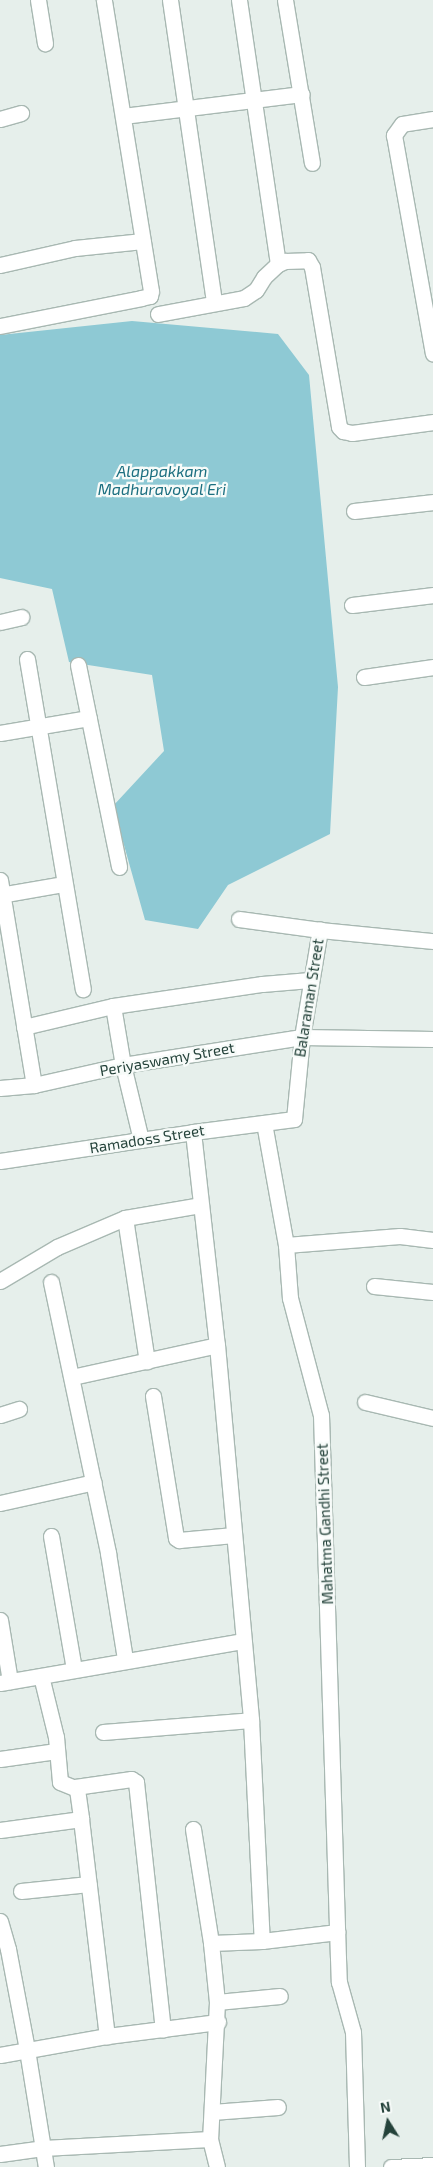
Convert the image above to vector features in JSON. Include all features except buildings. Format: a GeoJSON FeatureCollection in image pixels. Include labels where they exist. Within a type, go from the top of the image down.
{"type":"FeatureCollection","features":[{"type":"Feature","properties":{"kind":"street"},"geometry":{"type":"LineString","coordinates":[[38,0],[45,43]]}},
{"type":"Feature","properties":{"kind":"street"},"geometry":{"type":"LineString","coordinates":[[0,326],[150,296],[151,291],[104,0]]}},
{"type":"Feature","properties":{"kind":"street"},"geometry":{"type":"LineString","coordinates":[[170,0],[214,303]]}},
{"type":"Feature","properties":{"kind":"street"},"geometry":{"type":"LineString","coordinates":[[239,0],[278,264]]}},
{"type":"Feature","properties":{"kind":"street"},"geometry":{"type":"LineString","coordinates":[[285,0],[312,163]]}},
{"type":"Feature","properties":{"kind":"street"},"geometry":{"type":"LineString","coordinates":[[123,116],[302,94]]}},
{"type":"Feature","properties":{"kind":"street"},"geometry":{"type":"LineString","coordinates":[[0,119],[21,113]]}},
{"type":"Feature","properties":{"kind":"street"},"geometry":{"type":"LineString","coordinates":[[433,119],[402,124],[394,135],[433,354]]}},
{"type":"Feature","properties":{"kind":"street"},"geometry":{"type":"LineString","coordinates":[[0,265],[75,248],[143,241]]}},
{"type":"Feature","properties":{"kind":"street"},"geometry":{"type":"LineString","coordinates":[[158,314],[244,298],[256,290],[264,277],[278,264],[299,259],[308,260],[312,267],[339,427],[343,431],[352,432],[433,422]]}},
{"type":"Feature","properties":{"kind":"street"},"geometry":{"type":"LineString","coordinates":[[354,511],[433,502]]}},
{"type":"Feature","properties":{"kind":"street"},"geometry":{"type":"LineString","coordinates":[[352,605],[433,595]]}},
{"type":"Feature","properties":{"kind":"street"},"geometry":{"type":"LineString","coordinates":[[0,622],[21,617]]}},
{"type":"Feature","properties":{"kind":"street"},"geometry":{"type":"LineString","coordinates":[[27,659],[83,989]]}},
{"type":"Feature","properties":{"kind":"street"},"geometry":{"type":"LineString","coordinates":[[78,665],[119,867]]}},
{"type":"Feature","properties":{"kind":"street"},"geometry":{"type":"LineString","coordinates":[[364,677],[433,667]]}},
{"type":"Feature","properties":{"kind":"street"},"geometry":{"type":"LineString","coordinates":[[0,733],[88,718]]}},
{"type":"Feature","properties":{"kind":"street"},"geometry":{"type":"LineString","coordinates":[[0,880],[34,1085]]}},
{"type":"Feature","properties":{"kind":"street"},"geometry":{"type":"LineString","coordinates":[[1,895],[64,884]]}},
{"type":"Feature","properties":{"kind":"street"},"geometry":{"type":"LineString","coordinates":[[239,919],[320,930]]}},
{"type":"Feature","properties":{"kind":"street","name":"Balaraman Street"},"geometry":{"type":"LineString","coordinates":[[294,1119],[302,1037],[310,980],[320,930],[433,941]]}},
{"type":"Feature","properties":{"kind":"street"},"geometry":{"type":"LineString","coordinates":[[24,1027],[114,1006],[262,984],[310,980]]}},
{"type":"Feature","properties":{"kind":"street"},"geometry":{"type":"LineString","coordinates":[[114,1006],[123,1065],[141,1140]]}},
{"type":"Feature","properties":{"kind":"street","name":"Periyaswamy Street"},"geometry":{"type":"LineString","coordinates":[[0,1088],[34,1085],[123,1065],[302,1037],[433,1039]]}},
{"type":"Feature","properties":{"kind":"street","name":"Ramadoss Street"},"geometry":{"type":"LineString","coordinates":[[0,1161],[294,1119]]}},
{"type":"Feature","properties":{"kind":"street","name":"Mahatma Gandhi Street"},"geometry":{"type":"LineString","coordinates":[[264,1123],[286,1245],[290,1298],[321,1415],[339,1982],[353,2032],[357,2167]]}},
{"type":"Feature","properties":{"kind":"street"},"geometry":{"type":"LineString","coordinates":[[193,1132],[217,1345],[251,1720],[262,1941]]}},
{"type":"Feature","properties":{"kind":"street"},"geometry":{"type":"LineString","coordinates":[[0,1281],[57,1247],[125,1218],[200,1205]]}},
{"type":"Feature","properties":{"kind":"street"},"geometry":{"type":"LineString","coordinates":[[125,1218],[147,1361]]}},
{"type":"Feature","properties":{"kind":"street"},"geometry":{"type":"LineString","coordinates":[[286,1245],[400,1236],[433,1240]]}},
{"type":"Feature","properties":{"kind":"street"},"geometry":{"type":"LineString","coordinates":[[51,1282],[94,1482],[125,1659]]}},
{"type":"Feature","properties":{"kind":"street"},"geometry":{"type":"LineString","coordinates":[[374,1286],[433,1292]]}},
{"type":"Feature","properties":{"kind":"street"},"geometry":{"type":"LineString","coordinates":[[72,1377],[217,1345]]}},
{"type":"Feature","properties":{"kind":"street"},"geometry":{"type":"LineString","coordinates":[[153,1396],[176,1538],[179,1540],[234,1535]]}},
{"type":"Feature","properties":{"kind":"street"},"geometry":{"type":"LineString","coordinates":[[365,1402],[433,1418]]}},
{"type":"Feature","properties":{"kind":"street"},"geometry":{"type":"LineString","coordinates":[[0,1415],[18,1409]]}},
{"type":"Feature","properties":{"kind":"street"},"geometry":{"type":"LineString","coordinates":[[0,1503],[94,1482]]}},
{"type":"Feature","properties":{"kind":"street"},"geometry":{"type":"LineString","coordinates":[[51,1536],[74,1669]]}},
{"type":"Feature","properties":{"kind":"street"},"geometry":{"type":"LineString","coordinates":[[0,1620],[5,1682],[125,1659],[243,1640]]}},
{"type":"Feature","properties":{"kind":"street"},"geometry":{"type":"LineString","coordinates":[[41,1676],[56,1737],[60,1784],[75,1787],[131,1780],[136,1782],[163,2030]]}},
{"type":"Feature","properties":{"kind":"street"},"geometry":{"type":"LineString","coordinates":[[103,1732],[251,1720]]}},
{"type":"Feature","properties":{"kind":"street"},"geometry":{"type":"LineString","coordinates":[[0,1759],[56,1751]]}},
{"type":"Feature","properties":{"kind":"street"},"geometry":{"type":"LineString","coordinates":[[75,1787],[79,1794],[107,2036]]}},
{"type":"Feature","properties":{"kind":"street"},"geometry":{"type":"LineString","coordinates":[[0,1830],[81,1818]]}},
{"type":"Feature","properties":{"kind":"street"},"geometry":{"type":"LineString","coordinates":[[193,1829],[211,1943],[217,2002],[218,2022],[210,2139],[217,2167]]}},
{"type":"Feature","properties":{"kind":"street"},"geometry":{"type":"LineString","coordinates":[[21,1891],[89,1884]]}},
{"type":"Feature","properties":{"kind":"street"},"geometry":{"type":"LineString","coordinates":[[0,1921],[5,1966],[27,2050],[46,2167]]}},
{"type":"Feature","properties":{"kind":"street"},"geometry":{"type":"LineString","coordinates":[[211,1943],[262,1941],[337,1932]]}},
{"type":"Feature","properties":{"kind":"street"},"geometry":{"type":"LineString","coordinates":[[217,2002],[280,1996]]}},
{"type":"Feature","properties":{"kind":"street"},"geometry":{"type":"LineString","coordinates":[[0,2055],[107,2036],[218,2022]]}},
{"type":"Feature","properties":{"kind":"street"},"geometry":{"type":"LineString","coordinates":[[212,2112],[278,2107]]}},
{"type":"Feature","properties":{"kind":"street"},"geometry":{"type":"LineString","coordinates":[[0,2154],[43,2148],[210,2139]]}},
{"type":"Feature","properties":{"kind":"street"},"geometry":{"type":"LineString","coordinates":[[391,2167],[433,2165]]}},
{"type":"Feature","properties":{"kind":"water","name":"Alappakkam Madhuravoyal Eri"},"geometry":{"type":"Polygon","coordinates":[[[132,321],[278,334],[309,375],[338,687],[330,834],[228,885],[198,929],[145,920],[113,806],[164,751],[152,675],[69,662],[52,589],[0,578],[0,335],[132,321]]]}}]}
